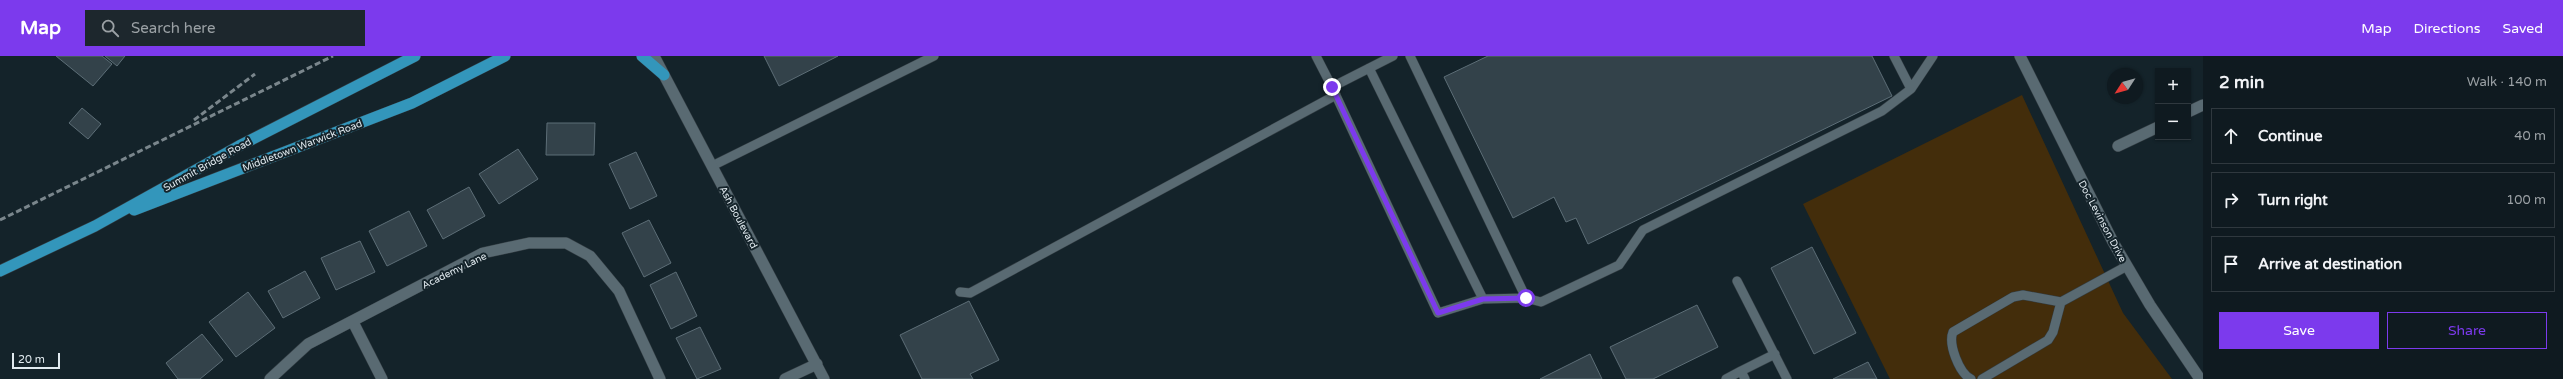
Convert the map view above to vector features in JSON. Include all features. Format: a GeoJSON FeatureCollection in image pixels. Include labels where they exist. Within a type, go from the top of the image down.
{"type":"FeatureCollection","features":[{"type":"Feature","properties":{"kind":"main road","name":"Summit Bridge Road"},"geometry":{"type":"LineString","coordinates":[[0,271],[95,226],[239,146],[415,56]]}},
{"type":"Feature","properties":{"kind":"main road","name":"Middletown Warwick Road"},"geometry":{"type":"LineString","coordinates":[[95,226],[412,103],[505,56]]}},
{"type":"Feature","properties":{"kind":"main road"},"geometry":{"type":"LineString","coordinates":[[642,56],[664,75]]}},
{"type":"Feature","properties":{"kind":"street","name":"Ash Boulevard"},"geometry":{"type":"LineString","coordinates":[[654,56],[824,379]]}},
{"type":"Feature","properties":{"kind":"street","name":"Doc Levinson Drive"},"geometry":{"type":"LineString","coordinates":[[2020,56],[2112,242],[2200,379]]}},
{"type":"Feature","properties":{"kind":"street"},"geometry":{"type":"LineString","coordinates":[[2191,111],[2203,105]]}},
{"type":"Feature","properties":{"kind":"street"},"geometry":{"type":"LineString","coordinates":[[2118,146],[2155,128]]}},
{"type":"Feature","properties":{"kind":"street","name":"Academy Lane"},"geometry":{"type":"LineString","coordinates":[[270,379],[308,344],[484,253],[529,243],[566,243],[590,256],[619,291],[660,379]]}},
{"type":"Feature","properties":{"kind":"street"},"geometry":{"type":"LineString","coordinates":[[353,322],[382,379]]}},
{"type":"Feature","properties":{"kind":"street"},"geometry":{"type":"LineString","coordinates":[[785,379],[816,364]]}},
{"type":"Feature","properties":{"kind":"lane"},"geometry":{"type":"LineString","coordinates":[[712,166],[934,56]]}},
{"type":"Feature","properties":{"kind":"lane"},"geometry":{"type":"LineString","coordinates":[[1316,56],[1334,91],[1438,313],[1483,299],[1526,298],[1541,302],[1619,265],[1643,230],[1882,111],[1911,89],[1933,56]]}},
{"type":"Feature","properties":{"kind":"lane"},"geometry":{"type":"LineString","coordinates":[[960,292],[970,293],[1334,91],[1369,68],[1393,56]]}},
{"type":"Feature","properties":{"kind":"lane"},"geometry":{"type":"LineString","coordinates":[[1410,56],[1526,298]]}},
{"type":"Feature","properties":{"kind":"lane"},"geometry":{"type":"LineString","coordinates":[[1894,56],[1911,89]]}},
{"type":"Feature","properties":{"kind":"lane"},"geometry":{"type":"LineString","coordinates":[[1369,68],[1483,299]]}},
{"type":"Feature","properties":{"kind":"lane"},"geometry":{"type":"LineString","coordinates":[[1971,379],[1951,350],[1950,340],[1953,332],[2013,297],[2023,295],[2061,302],[2127,266]]}},
{"type":"Feature","properties":{"kind":"lane"},"geometry":{"type":"LineString","coordinates":[[1737,281],[1787,379]]}},
{"type":"Feature","properties":{"kind":"lane"},"geometry":{"type":"LineString","coordinates":[[1982,379],[2048,340],[2053,332],[2061,302]]}},
{"type":"Feature","properties":{"kind":"lane"},"geometry":{"type":"LineString","coordinates":[[1726,379],[1743,375],[1775,354]]}},
{"type":"Feature","properties":{"kind":"shaded area"},"geometry":{"type":"Polygon","coordinates":[[[2022,95],[2123,313],[2172,379],[1890,379],[1803,204],[2022,95]]]}},
{"type":"Feature","properties":{"kind":"building"},"geometry":{"type":"Polygon","coordinates":[[[56,56],[102,56],[112,64],[93,86],[56,56]]]}},
{"type":"Feature","properties":{"kind":"building"},"geometry":{"type":"Polygon","coordinates":[[[105,56],[125,56],[117,66],[105,56]]]}},
{"type":"Feature","properties":{"kind":"building"},"geometry":{"type":"Polygon","coordinates":[[[764,56],[838,56],[779,86],[764,56]]]}},
{"type":"Feature","properties":{"kind":"building"},"geometry":{"type":"Polygon","coordinates":[[[1488,56],[1872,56],[1892,96],[1588,244],[1576,218],[1566,222],[1554,197],[1513,218],[1444,77],[1488,56]]]}},
{"type":"Feature","properties":{"kind":"building"},"geometry":{"type":"Polygon","coordinates":[[[82,108],[101,124],[88,139],[69,123],[82,108]]]}},
{"type":"Feature","properties":{"kind":"building"},"geometry":{"type":"Polygon","coordinates":[[[547,123],[595,123],[594,155],[546,155],[547,123]]]}},
{"type":"Feature","properties":{"kind":"building"},"geometry":{"type":"Polygon","coordinates":[[[518,149],[538,179],[499,204],[479,174],[518,149]]]}},
{"type":"Feature","properties":{"kind":"building"},"geometry":{"type":"Polygon","coordinates":[[[636,152],[657,196],[630,209],[609,164],[636,152]]]}},
{"type":"Feature","properties":{"kind":"building"},"geometry":{"type":"Polygon","coordinates":[[[469,187],[485,216],[443,239],[427,210],[469,187]]]}},
{"type":"Feature","properties":{"kind":"building"},"geometry":{"type":"Polygon","coordinates":[[[409,211],[427,246],[387,266],[369,231],[409,211]]]}},
{"type":"Feature","properties":{"kind":"building"},"geometry":{"type":"Polygon","coordinates":[[[649,220],[671,263],[644,277],[622,233],[649,220]]]}},
{"type":"Feature","properties":{"kind":"building"},"geometry":{"type":"Polygon","coordinates":[[[360,241],[375,272],[336,290],[321,258],[360,241]]]}},
{"type":"Feature","properties":{"kind":"building"},"geometry":{"type":"Polygon","coordinates":[[[1812,247],[1856,333],[1814,354],[1771,268],[1812,247]]]}},
{"type":"Feature","properties":{"kind":"building"},"geometry":{"type":"Polygon","coordinates":[[[305,271],[320,298],[283,318],[268,291],[305,271]]]}},
{"type":"Feature","properties":{"kind":"building"},"geometry":{"type":"Polygon","coordinates":[[[676,272],[697,316],[671,329],[650,285],[676,272]]]}},
{"type":"Feature","properties":{"kind":"building"},"geometry":{"type":"Polygon","coordinates":[[[248,292],[275,328],[236,357],[209,322],[248,292]]]}},
{"type":"Feature","properties":{"kind":"building"},"geometry":{"type":"Polygon","coordinates":[[[969,301],[999,360],[970,374],[973,379],[922,379],[900,335],[969,301]]]}},
{"type":"Feature","properties":{"kind":"building"},"geometry":{"type":"Polygon","coordinates":[[[1697,305],[1718,347],[1653,379],[1626,379],[1610,347],[1697,305]]]}},
{"type":"Feature","properties":{"kind":"building"},"geometry":{"type":"Polygon","coordinates":[[[700,327],[721,369],[697,379],[676,338],[700,327]]]}},
{"type":"Feature","properties":{"kind":"building"},"geometry":{"type":"Polygon","coordinates":[[[202,334],[223,360],[200,379],[178,379],[166,363],[202,334]]]}},
{"type":"Feature","properties":{"kind":"building"},"geometry":{"type":"Polygon","coordinates":[[[1590,354],[1602,379],[1540,379],[1590,354]]]}},
{"type":"Feature","properties":{"kind":"building"},"geometry":{"type":"Polygon","coordinates":[[[1868,362],[1877,379],[1833,379],[1868,362]]]}},
{"type":"Feature","properties":{"kind":"railway"},"geometry":{"type":"LineString","coordinates":[[0,220],[333,56]]}},
{"type":"Feature","properties":{"kind":"railway"},"geometry":{"type":"LineString","coordinates":[[194,120],[255,74]]}},
{"type":"Feature","properties":{"kind":"route"},"geometry":{"type":"LineString","coordinates":[[1332,87],[1438,313],[1483,299],[1526,298]]}}]}
